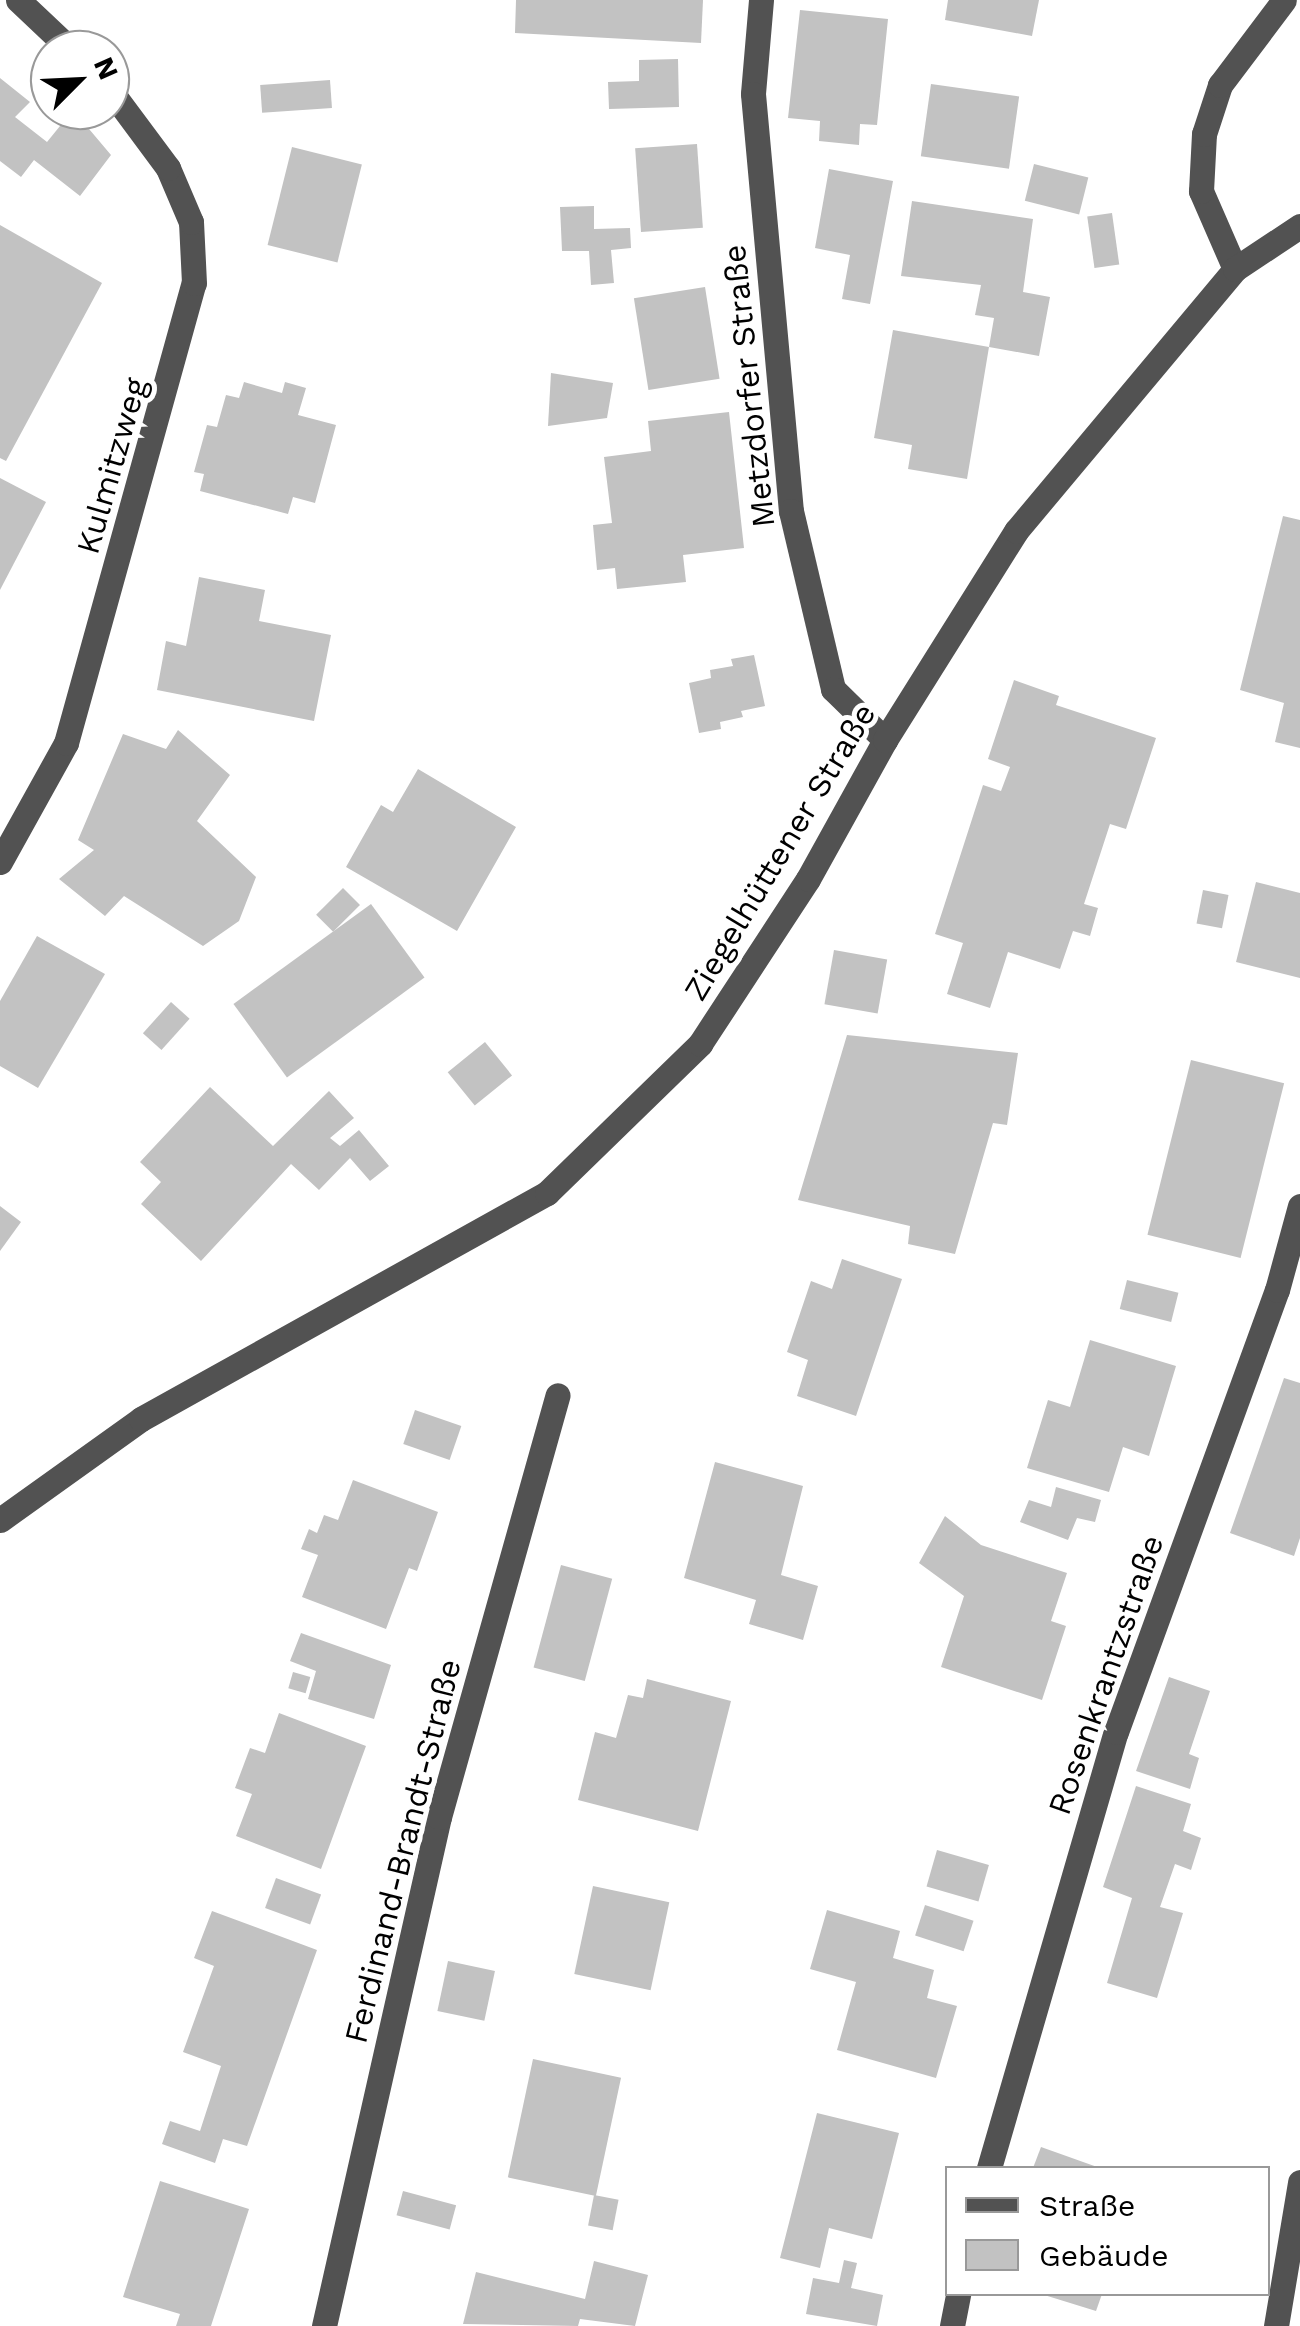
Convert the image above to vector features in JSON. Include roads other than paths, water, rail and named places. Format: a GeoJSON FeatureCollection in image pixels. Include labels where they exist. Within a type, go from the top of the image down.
{"type":"FeatureCollection","features":[{"type":"Feature","properties":{"kind":"street"},"geometry":{"type":"LineString","coordinates":[[18,0],[50,30]]}},
{"type":"Feature","properties":{"kind":"street","name":"Metzdorfer Straße"},"geometry":{"type":"LineString","coordinates":[[761,0],[753,94],[791,510],[832,689],[886,740]]}},
{"type":"Feature","properties":{"kind":"street"},"geometry":{"type":"LineString","coordinates":[[1235,269],[1202,191],[1204,134],[1220,85],[1284,0]]}},
{"type":"Feature","properties":{"kind":"street","name":"Kulmitzweg"},"geometry":{"type":"LineString","coordinates":[[0,862],[66,743],[194,283],[191,222],[168,168],[130,117]]}},
{"type":"Feature","properties":{"kind":"street","name":"Ziegelhüttener Straße"},"geometry":{"type":"LineString","coordinates":[[0,1520],[141,1419],[547,1193],[700,1044],[808,879],[886,740],[1016,531],[1235,269],[1300,226]]}},
{"type":"Feature","properties":{"kind":"street","name":"Rosenkrantzstraße"},"geometry":{"type":"LineString","coordinates":[[990,2166],[1116,1732],[1277,1290],[1300,1206]]}},
{"type":"Feature","properties":{"kind":"street","name":"Ferdinand-Brandt-Straße"},"geometry":{"type":"LineString","coordinates":[[324,2326],[439,1816],[558,1395]]}},
{"type":"Feature","properties":{"kind":"street"},"geometry":{"type":"LineString","coordinates":[[1276,2326],[1300,2182]]}},
{"type":"Feature","properties":{"kind":"street"},"geometry":{"type":"LineString","coordinates":[[952,2326],[958,2296]]}}]}
